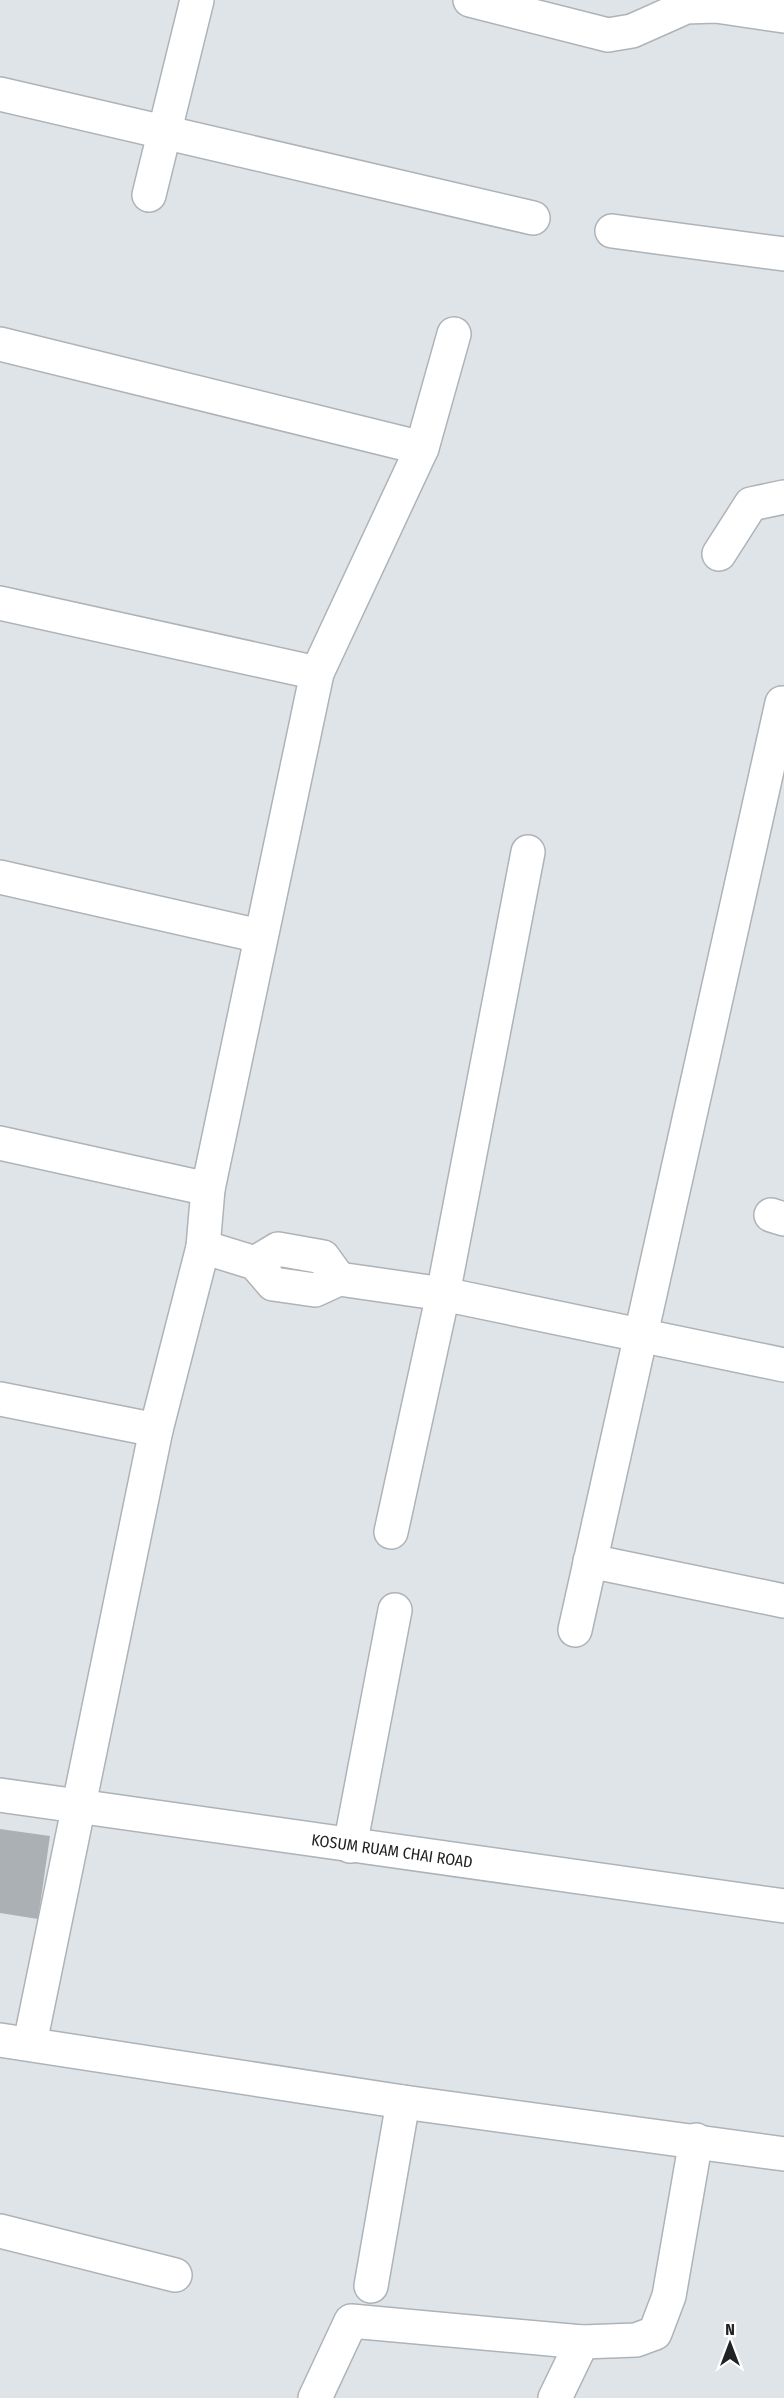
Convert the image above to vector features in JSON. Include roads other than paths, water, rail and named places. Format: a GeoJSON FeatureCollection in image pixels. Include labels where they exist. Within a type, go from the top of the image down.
{"type":"FeatureCollection","features":[{"type":"Feature","properties":{"kind":"street"},"geometry":{"type":"LineString","coordinates":[[149,195],[197,0]]}},
{"type":"Feature","properties":{"kind":"street"},"geometry":{"type":"LineString","coordinates":[[470,0],[608,35],[632,31],[686,8],[717,6],[784,16]]}},
{"type":"Feature","properties":{"kind":"street"},"geometry":{"type":"LineString","coordinates":[[0,94],[533,218]]}},
{"type":"Feature","properties":{"kind":"street"},"geometry":{"type":"LineString","coordinates":[[612,231],[784,254]]}},
{"type":"Feature","properties":{"kind":"street"},"geometry":{"type":"LineString","coordinates":[[454,334],[422,448],[317,673],[208,1189],[203,1247],[156,1430],[77,1805],[15,2042],[403,2102],[696,2140],[784,2154]]}},
{"type":"Feature","properties":{"kind":"street"},"geometry":{"type":"LineString","coordinates":[[0,344],[422,448]]}},
{"type":"Feature","properties":{"kind":"street"},"geometry":{"type":"LineString","coordinates":[[719,554],[751,504],[784,497]]}},
{"type":"Feature","properties":{"kind":"street"},"geometry":{"type":"LineString","coordinates":[[0,603],[317,673]]}},
{"type":"Feature","properties":{"kind":"street"},"geometry":{"type":"LineString","coordinates":[[575,1630],[782,703]]}},
{"type":"Feature","properties":{"kind":"street"},"geometry":{"type":"LineString","coordinates":[[391,1532],[443,1294],[528,852]]}},
{"type":"Feature","properties":{"kind":"street"},"geometry":{"type":"LineString","coordinates":[[0,878],[260,936]]}},
{"type":"Feature","properties":{"kind":"street"},"geometry":{"type":"LineString","coordinates":[[0,1143],[208,1189]]}},
{"type":"Feature","properties":{"kind":"street"},"geometry":{"type":"LineString","coordinates":[[203,1247],[255,1263],[273,1284],[315,1290],[339,1279],[443,1294],[784,1365]]}},
{"type":"Feature","properties":{"kind":"street"},"geometry":{"type":"LineString","coordinates":[[0,1399],[156,1430]]}},
{"type":"Feature","properties":{"kind":"street"},"geometry":{"type":"LineString","coordinates":[[590,1562],[784,1601]]}},
{"type":"Feature","properties":{"kind":"street"},"geometry":{"type":"LineString","coordinates":[[350,1846],[395,1610]]}},
{"type":"Feature","properties":{"kind":"street","name":"KOSUM RUAM CHAI ROAD"},"geometry":{"type":"LineString","coordinates":[[0,1795],[784,1906]]}},
{"type":"Feature","properties":{"kind":"street"},"geometry":{"type":"LineString","coordinates":[[371,2286],[403,2102]]}},
{"type":"Feature","properties":{"kind":"street"},"geometry":{"type":"LineString","coordinates":[[315,2398],[351,2321],[582,2342],[636,2340],[655,2333],[669,2296],[696,2140]]}},
{"type":"Feature","properties":{"kind":"street"},"geometry":{"type":"LineString","coordinates":[[0,2231],[175,2275]]}},
{"type":"Feature","properties":{"kind":"street"},"geometry":{"type":"LineString","coordinates":[[555,2398],[582,2342]]}}]}
